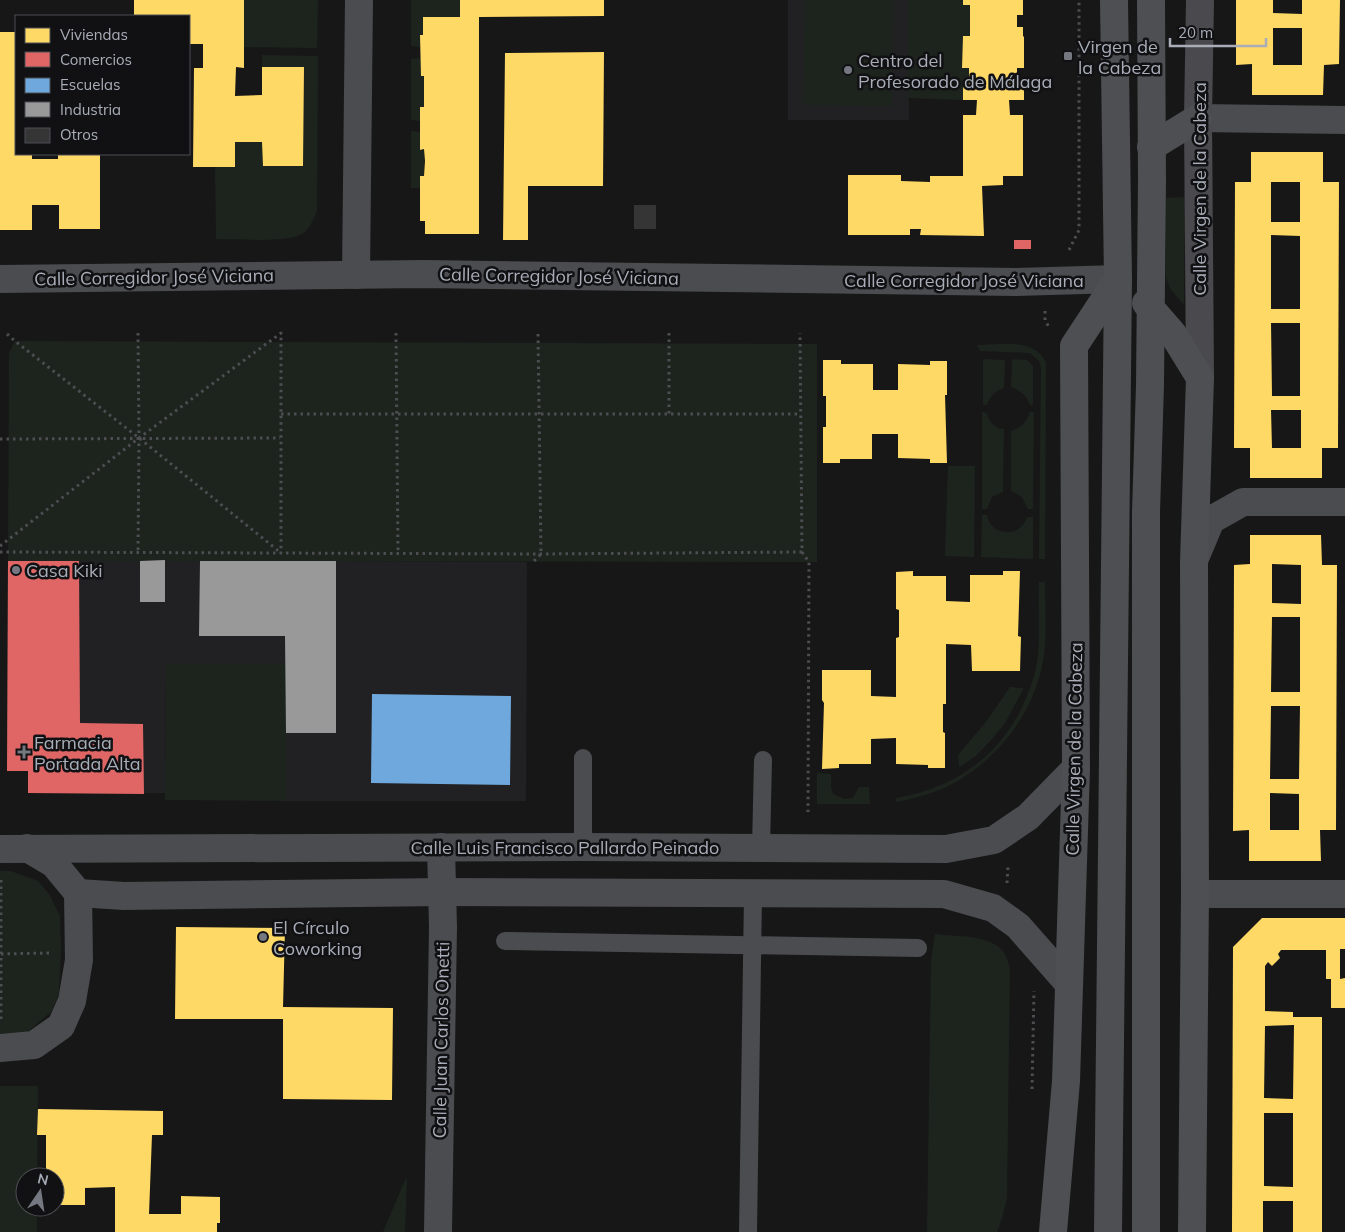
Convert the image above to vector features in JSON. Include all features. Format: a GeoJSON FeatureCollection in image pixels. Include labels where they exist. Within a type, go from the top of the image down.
{"type":"FeatureCollection","features":[{"type":"Feature","properties":{"kind":"main road"},"geometry":{"type":"LineString","coordinates":[[1108,1232],[1118,279],[1114,0]]}},
{"type":"Feature","properties":{"kind":"main road"},"geometry":{"type":"LineString","coordinates":[[1146,1232],[1146,512],[1151,307],[1151,0]]}},
{"type":"Feature","properties":{"kind":"main road"},"geometry":{"type":"LineString","coordinates":[[1151,147],[1198,118]]}},
{"type":"Feature","properties":{"kind":"main road"},"geometry":{"type":"LineString","coordinates":[[1118,279],[1151,307],[1173,334],[1200,378]]}},
{"type":"Feature","properties":{"kind":"main road","name":"Calle Virgen de la Cabeza"},"geometry":{"type":"LineString","coordinates":[[1053,1232],[1066,1081],[1076,768],[1074,346],[1118,279]]}},
{"type":"Feature","properties":{"kind":"main road","name":"Calle Virgen de la Cabeza"},"geometry":{"type":"LineString","coordinates":[[1192,1232],[1195,894],[1194,562],[1200,378]]}},
{"type":"Feature","properties":{"kind":"street"},"geometry":{"type":"LineString","coordinates":[[356,275],[359,0]]}},
{"type":"Feature","properties":{"kind":"street","name":"Calle Virgen de la Cabeza"},"geometry":{"type":"LineString","coordinates":[[1200,0],[1198,118],[1200,378]]}},
{"type":"Feature","properties":{"kind":"street"},"geometry":{"type":"LineString","coordinates":[[1198,118],[1345,120]]}},
{"type":"Feature","properties":{"kind":"street","name":"Calle Corregidor José Viciana"},"geometry":{"type":"LineString","coordinates":[[0,278],[424,274],[1016,282],[1118,279]]}},
{"type":"Feature","properties":{"kind":"street"},"geometry":{"type":"LineString","coordinates":[[1194,562],[1211,520],[1243,502],[1345,502]]}},
{"type":"Feature","properties":{"kind":"street","name":"Calle Luis Francisco Pallardo Peinado"},"geometry":{"type":"LineString","coordinates":[[9,849],[583,847],[946,849],[994,840],[1028,817],[1076,768]]}},
{"type":"Feature","properties":{"kind":"street","name":"Calle Juan Carlos Onetti"},"geometry":{"type":"LineString","coordinates":[[438,1232],[443,892],[441,847]]}},
{"type":"Feature","properties":{"kind":"street"},"geometry":{"type":"LineString","coordinates":[[0,1048],[34,1045],[61,1026],[72,1001],[79,953],[78,893],[54,864],[9,849]]}},
{"type":"Feature","properties":{"kind":"street"},"geometry":{"type":"LineString","coordinates":[[78,893],[124,896],[443,892],[944,894],[994,908],[1018,926],[1070,984]]}},
{"type":"Feature","properties":{"kind":"street"},"geometry":{"type":"LineString","coordinates":[[1195,894],[1345,894]]}},
{"type":"Feature","properties":{"kind":"lane"},"geometry":{"type":"LineString","coordinates":[[583,758],[583,847]]}},
{"type":"Feature","properties":{"kind":"lane"},"geometry":{"type":"LineString","coordinates":[[761,848],[762,760]]}},
{"type":"Feature","properties":{"kind":"lane"},"geometry":{"type":"LineString","coordinates":[[748,1232],[753,894]]}},
{"type":"Feature","properties":{"kind":"lane"},"geometry":{"type":"LineString","coordinates":[[505,941],[918,948]]}},
{"type":"Feature","properties":{"kind":"path"},"geometry":{"type":"LineString","coordinates":[[0,546],[139,438],[282,333],[280,438],[281,553]]}},
{"type":"Feature","properties":{"kind":"path"},"geometry":{"type":"LineString","coordinates":[[396,333],[398,554]]}},
{"type":"Feature","properties":{"kind":"path"},"geometry":{"type":"LineString","coordinates":[[534,562],[541,554],[538,333]]}},
{"type":"Feature","properties":{"kind":"path"},"geometry":{"type":"LineString","coordinates":[[668,333],[669,414]]}},
{"type":"Feature","properties":{"kind":"path"},"geometry":{"type":"LineString","coordinates":[[800,333],[802,552],[809,562],[808,812]]}},
{"type":"Feature","properties":{"kind":"path"},"geometry":{"type":"LineString","coordinates":[[7,334],[281,553]]}},
{"type":"Feature","properties":{"kind":"path"},"geometry":{"type":"LineString","coordinates":[[138,334],[138,552]]}},
{"type":"Feature","properties":{"kind":"path"},"geometry":{"type":"LineString","coordinates":[[281,414],[801,414]]}},
{"type":"Feature","properties":{"kind":"path"},"geometry":{"type":"LineString","coordinates":[[0,439],[280,438]]}},
{"type":"Feature","properties":{"kind":"path"},"geometry":{"type":"LineString","coordinates":[[0,552],[541,554],[802,552]]}},
{"type":"Feature","properties":{"kind":"path"},"geometry":{"type":"LineString","coordinates":[[0,1048],[0,954],[9,849]]}},
{"type":"Feature","properties":{"kind":"path"},"geometry":{"type":"LineString","coordinates":[[0,954],[79,953]]}},
{"type":"Feature","properties":{"kind":"shaded area"},"geometry":{"type":"Polygon","coordinates":[[[244,0],[318,0],[317,48],[244,47],[244,0]]]}},
{"type":"Feature","properties":{"kind":"shaded area"},"geometry":{"type":"Polygon","coordinates":[[[411,0],[460,0],[460,17],[424,17],[423,35],[420,35],[420,47],[411,46],[411,0]]]}},
{"type":"Feature","properties":{"kind":"shaded area","name":"Centro del Profesorado de Málaga"},"geometry":{"type":"Polygon","coordinates":[[[788,0],[908,0],[909,120],[788,120],[788,0]]]}},
{"type":"Feature","properties":{"kind":"shaded area","name":"Centro del Profesorado de Málaga"},"geometry":{"type":"Polygon","coordinates":[[[805,0],[893,0],[892,106],[803,105],[805,0]]]}},
{"type":"Feature","properties":{"kind":"shaded area"},"geometry":{"type":"Polygon","coordinates":[[[908,0],[963,0],[963,5],[970,5],[970,36],[963,36],[962,68],[969,68],[969,82],[963,82],[963,100],[908,98],[908,0]]]}},
{"type":"Feature","properties":{"kind":"shaded area"},"geometry":{"type":"Polygon","coordinates":[[[262,55],[318,56],[317,211],[307,230],[295,237],[273,240],[216,239],[215,167],[235,167],[235,142],[262,142],[263,166],[303,165],[303,67],[262,67],[262,55]]]}},
{"type":"Feature","properties":{"kind":"shaded area"},"geometry":{"type":"Polygon","coordinates":[[[421,58],[421,76],[424,76],[424,107],[420,121],[411,120],[411,59],[421,58]]]}},
{"type":"Feature","properties":{"kind":"shaded area"},"geometry":{"type":"Polygon","coordinates":[[[411,131],[421,132],[421,150],[424,149],[424,176],[420,176],[420,188],[411,188],[411,131]]]}},
{"type":"Feature","properties":{"kind":"shaded area"},"geometry":{"type":"Polygon","coordinates":[[[1185,197],[1184,305],[1171,290],[1166,278],[1166,198],[1185,197]]]}},
{"type":"Feature","properties":{"kind":"shaded area"},"geometry":{"type":"Polygon","coordinates":[[[15,341],[817,344],[817,562],[8,561],[9,353],[15,341]]]}},
{"type":"Feature","properties":{"kind":"shaded area"},"geometry":{"type":"Polygon","coordinates":[[[1015,344],[1025,346],[1040,354],[1046,362],[1045,559],[1039,559],[1041,368],[1039,361],[1030,353],[980,351],[977,345],[1015,344]]]}},
{"type":"Feature","properties":{"kind":"shaded area"},"geometry":{"type":"Polygon","coordinates":[[[983,359],[1005,360],[1004,388],[993,394],[987,405],[983,405],[983,359]]]}},
{"type":"Feature","properties":{"kind":"shaded area"},"geometry":{"type":"Polygon","coordinates":[[[1012,359],[1027,360],[1033,366],[1033,405],[1030,405],[1023,394],[1011,387],[1012,359]]]}},
{"type":"Feature","properties":{"kind":"shaded area"},"geometry":{"type":"Polygon","coordinates":[[[982,412],[987,413],[995,426],[1004,429],[1003,492],[992,497],[987,509],[982,509],[982,412]]]}},
{"type":"Feature","properties":{"kind":"shaded area"},"geometry":{"type":"Polygon","coordinates":[[[1030,412],[1034,412],[1033,509],[1028,509],[1022,497],[1011,491],[1011,431],[1023,424],[1030,412]]]}},
{"type":"Feature","properties":{"kind":"shaded area"},"geometry":{"type":"Polygon","coordinates":[[[948,466],[975,466],[974,557],[945,556],[948,466]]]}},
{"type":"Feature","properties":{"kind":"shaded area"},"geometry":{"type":"Polygon","coordinates":[[[982,515],[987,515],[994,528],[1006,532],[1019,529],[1027,517],[1033,517],[1033,559],[981,557],[982,515]]]}},
{"type":"Feature","properties":{"kind":"shaded area"},"geometry":{"type":"Polygon","coordinates":[[[8,561],[527,562],[526,801],[286,801],[286,664],[166,665],[165,793],[28,793],[28,771],[7,771],[8,561]]]}},
{"type":"Feature","properties":{"kind":"shaded area"},"geometry":{"type":"Polygon","coordinates":[[[1039,582],[1045,582],[1046,628],[1044,655],[1034,694],[1014,729],[987,759],[954,783],[926,795],[896,802],[896,798],[920,793],[961,775],[995,747],[1009,730],[1021,710],[1030,688],[1038,659],[1039,582]]]}},
{"type":"Feature","properties":{"kind":"shaded area"},"geometry":{"type":"Polygon","coordinates":[[[166,664],[286,664],[286,801],[165,800],[166,664]]]}},
{"type":"Feature","properties":{"kind":"shaded area"},"geometry":{"type":"Polygon","coordinates":[[[1010,687],[1023,688],[1023,690],[1005,723],[976,756],[959,767],[958,755],[985,723],[1010,687]]]}},
{"type":"Feature","properties":{"kind":"shaded area"},"geometry":{"type":"Polygon","coordinates":[[[817,773],[831,774],[833,794],[845,799],[853,798],[859,787],[869,787],[870,804],[817,804],[817,773]]]}},
{"type":"Feature","properties":{"kind":"shaded area"},"geometry":{"type":"Polygon","coordinates":[[[0,871],[11,871],[38,881],[49,894],[60,916],[61,946],[59,993],[52,1011],[25,1034],[0,1037],[0,871]]]}},
{"type":"Feature","properties":{"kind":"shaded area"},"geometry":{"type":"Polygon","coordinates":[[[935,934],[970,937],[988,941],[996,945],[1003,952],[1010,968],[1007,1198],[997,1232],[927,1232],[931,960],[935,934]]]}},
{"type":"Feature","properties":{"kind":"shaded area"},"geometry":{"type":"Polygon","coordinates":[[[0,1086],[38,1086],[37,1167],[15,1167],[15,1217],[37,1217],[37,1232],[0,1232],[0,1086]]]}},
{"type":"Feature","properties":{"kind":"shaded area"},"geometry":{"type":"Polygon","coordinates":[[[407,1179],[405,1232],[383,1232],[405,1180],[407,1179]]]}},
{"type":"Feature","properties":{"kind":"building: Viviendas"},"geometry":{"type":"Polygon","coordinates":[[[134,0],[244,0],[244,68],[236,67],[235,96],[262,95],[262,67],[304,67],[303,166],[263,166],[262,142],[235,142],[235,167],[193,167],[194,68],[203,68],[203,44],[190,44],[190,15],[134,15],[134,0]]]}},
{"type":"Feature","properties":{"kind":"building: Viviendas"},"geometry":{"type":"Polygon","coordinates":[[[460,0],[604,0],[604,16],[479,17],[479,234],[425,234],[425,221],[420,221],[420,176],[424,176],[425,161],[424,149],[420,150],[420,107],[424,107],[424,76],[421,76],[420,35],[423,35],[423,17],[460,17],[460,0]]]}},
{"type":"Feature","properties":{"kind":"building: Viviendas"},"geometry":{"type":"Polygon","coordinates":[[[963,0],[1023,0],[1023,15],[1017,15],[1017,27],[1023,27],[1024,68],[1017,68],[1017,82],[1024,83],[1024,100],[1009,100],[1010,115],[1023,115],[1023,176],[1003,176],[1003,185],[982,186],[984,236],[920,235],[921,229],[910,229],[910,235],[848,235],[848,175],[901,175],[901,181],[930,182],[930,176],[963,176],[963,115],[976,115],[977,100],[963,100],[963,82],[969,82],[969,68],[962,68],[963,36],[970,36],[970,5],[963,5],[963,0]]]}},
{"type":"Feature","properties":{"kind":"building: Viviendas"},"geometry":{"type":"Polygon","coordinates":[[[1236,0],[1273,0],[1273,13],[1302,14],[1302,0],[1340,0],[1339,64],[1324,65],[1323,95],[1252,95],[1252,64],[1236,65],[1236,0]],[[1273,28],[1273,65],[1302,65],[1302,28],[1273,28]]]}},
{"type":"Feature","properties":{"kind":"building: Viviendas"},"geometry":{"type":"Polygon","coordinates":[[[0,32],[15,32],[15,155],[32,155],[32,159],[58,159],[58,155],[100,155],[100,229],[59,229],[59,205],[32,205],[32,230],[0,230],[0,32]]]}},
{"type":"Feature","properties":{"kind":"building: Viviendas"},"geometry":{"type":"Polygon","coordinates":[[[604,52],[603,186],[528,186],[528,240],[503,240],[505,53],[604,52]]]}},
{"type":"Feature","properties":{"kind":"building: Viviendas"},"geometry":{"type":"Polygon","coordinates":[[[1251,152],[1323,152],[1323,182],[1339,182],[1338,448],[1322,448],[1322,478],[1250,478],[1250,448],[1234,448],[1235,182],[1251,182],[1251,152]],[[1271,182],[1271,222],[1300,222],[1300,182],[1271,182]],[[1271,235],[1271,309],[1300,309],[1300,236],[1271,235]],[[1271,323],[1272,396],[1300,396],[1300,323],[1271,323]],[[1271,410],[1272,448],[1301,448],[1301,410],[1271,410]]]}},
{"type":"Feature","properties":{"kind":"building: Viviendas"},"geometry":{"type":"Polygon","coordinates":[[[823,360],[841,360],[841,364],[873,364],[873,390],[898,390],[898,364],[930,365],[930,361],[947,361],[947,395],[945,395],[947,463],[930,463],[930,459],[898,458],[898,434],[872,434],[872,459],[840,459],[840,463],[823,463],[823,427],[826,427],[826,396],[823,396],[823,360]]]}},
{"type":"Feature","properties":{"kind":"building: Viviendas"},"geometry":{"type":"Polygon","coordinates":[[[1250,535],[1321,535],[1322,565],[1337,565],[1336,830],[1320,830],[1321,861],[1249,861],[1249,830],[1233,831],[1234,565],[1250,564],[1250,535]],[[1272,564],[1272,603],[1301,604],[1301,565],[1272,564]],[[1272,617],[1271,692],[1300,692],[1300,617],[1272,617]],[[1271,706],[1270,779],[1299,779],[1300,706],[1271,706]],[[1270,793],[1270,830],[1299,830],[1299,794],[1270,793]]]}},
{"type":"Feature","properties":{"kind":"building: Viviendas"},"geometry":{"type":"Polygon","coordinates":[[[913,571],[913,576],[946,576],[946,601],[970,602],[970,575],[1003,575],[1003,571],[1020,571],[1018,636],[1021,637],[1020,671],[972,671],[971,645],[946,644],[946,704],[943,704],[945,768],[928,768],[928,765],[896,764],[896,738],[871,739],[871,764],[839,764],[839,768],[822,769],[824,703],[822,700],[822,670],[871,670],[871,696],[896,697],[896,638],[899,637],[899,610],[896,609],[896,572],[913,571]]]}},
{"type":"Feature","properties":{"kind":"building: Viviendas"},"geometry":{"type":"Polygon","coordinates":[[[1262,918],[1345,918],[1345,949],[1340,949],[1340,979],[1345,978],[1345,1008],[1331,1008],[1331,979],[1326,979],[1326,950],[1281,950],[1278,954],[1280,958],[1272,966],[1268,962],[1265,966],[1265,1011],[1293,1012],[1293,1017],[1322,1017],[1322,1232],[1293,1232],[1293,1201],[1263,1201],[1263,1232],[1232,1232],[1233,947],[1262,918]],[[1294,1025],[1265,1026],[1264,1098],[1293,1099],[1294,1025]],[[1264,1113],[1264,1186],[1293,1187],[1293,1113],[1264,1113]]]}},
{"type":"Feature","properties":{"kind":"building: Viviendas"},"geometry":{"type":"Polygon","coordinates":[[[176,927],[285,928],[283,1007],[393,1008],[392,1100],[283,1099],[283,1019],[175,1019],[176,927]]]}},
{"type":"Feature","properties":{"kind":"building: Viviendas"},"geometry":{"type":"Polygon","coordinates":[[[38,1109],[163,1111],[163,1135],[152,1135],[149,1214],[181,1214],[181,1196],[220,1197],[220,1223],[217,1223],[217,1232],[115,1232],[115,1187],[85,1188],[85,1205],[65,1205],[65,1167],[46,1167],[46,1135],[37,1135],[38,1109]]]}},
{"type":"Feature","properties":{"kind":"building: Comercios"},"geometry":{"type":"Polygon","coordinates":[[[1014,240],[1031,240],[1031,249],[1014,249],[1014,240]]]}},
{"type":"Feature","properties":{"kind":"building: Comercios"},"geometry":{"type":"Polygon","coordinates":[[[8,561],[79,561],[80,723],[143,724],[144,794],[28,793],[28,771],[7,771],[8,561]]]}},
{"type":"Feature","properties":{"kind":"building: Escuelas"},"geometry":{"type":"Polygon","coordinates":[[[372,694],[511,696],[510,785],[371,783],[372,694]]]}},
{"type":"Feature","properties":{"kind":"building: Industria"},"geometry":{"type":"Polygon","coordinates":[[[165,560],[165,602],[140,602],[140,561],[165,560]]]}},
{"type":"Feature","properties":{"kind":"building: Industria"},"geometry":{"type":"Polygon","coordinates":[[[200,561],[336,561],[336,733],[286,733],[285,636],[199,636],[200,561]]]}},
{"type":"Feature","properties":{"kind":"building: Otros"},"geometry":{"type":"Polygon","coordinates":[[[634,205],[656,205],[656,229],[634,229],[634,205]]]}},
{"type":"Feature","properties":{"kind":"place","name":"Virgen de la Cabeza"},"geometry":{"type":"Point","coordinates":[1068,56]}},
{"type":"Feature","properties":{"kind":"place","name":"Centro del Profesorado de Málaga"},"geometry":{"type":"Point","coordinates":[848,70]}},
{"type":"Feature","properties":{"kind":"place","name":"Casa Kiki"},"geometry":{"type":"Point","coordinates":[16,570]}},
{"type":"Feature","properties":{"kind":"place","name":"Farmacia Portada Alta"},"geometry":{"type":"Point","coordinates":[24,752]}},
{"type":"Feature","properties":{"kind":"place","name":"El Círculo Coworking"},"geometry":{"type":"Point","coordinates":[263,937]}}]}
